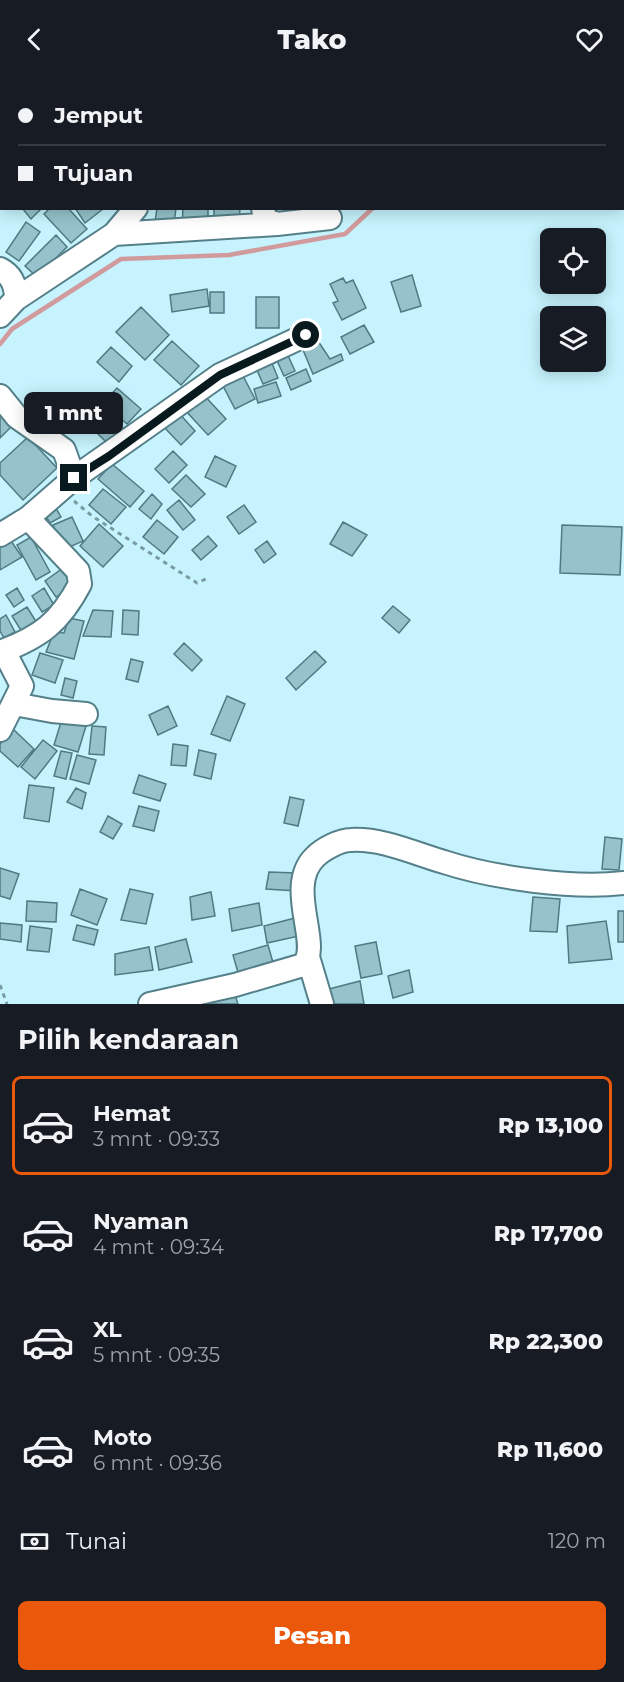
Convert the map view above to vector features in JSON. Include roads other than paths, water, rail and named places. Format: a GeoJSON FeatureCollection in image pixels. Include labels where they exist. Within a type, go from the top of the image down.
{"type":"FeatureCollection","features":[{"type":"Feature","properties":{"kind":"street"},"geometry":{"type":"LineString","coordinates":[[0,316],[16,299],[114,234],[134,210]]}},
{"type":"Feature","properties":{"kind":"street"},"geometry":{"type":"LineString","coordinates":[[114,234],[270,216],[330,218]]}},
{"type":"Feature","properties":{"kind":"street"},"geometry":{"type":"LineString","coordinates":[[0,269],[6,272],[13,282],[16,299]]}},
{"type":"Feature","properties":{"kind":"street"},"geometry":{"type":"LineString","coordinates":[[0,535],[28,518],[67,484],[220,375],[306,335]]}},
{"type":"Feature","properties":{"kind":"street"},"geometry":{"type":"LineString","coordinates":[[0,396],[17,417],[64,450],[67,484]]}},
{"type":"Feature","properties":{"kind":"street"},"geometry":{"type":"LineString","coordinates":[[0,730],[22,683],[2,651],[53,624],[63,615],[80,584],[78,571],[28,518]]}},
{"type":"Feature","properties":{"kind":"street"},"geometry":{"type":"LineString","coordinates":[[14,704],[86,714]]}},
{"type":"Feature","properties":{"kind":"street"},"geometry":{"type":"LineString","coordinates":[[322,1004],[308,957],[302,884],[306,869],[315,857],[332,846],[351,839],[380,844],[446,863],[556,884],[624,883]]}},
{"type":"Feature","properties":{"kind":"street"},"geometry":{"type":"LineString","coordinates":[[158,1002],[237,994],[297,969],[305,963],[308,957]]}},
{"type":"Feature","properties":{"kind":"waterway"},"geometry":{"type":"LineString","coordinates":[[0,344],[12,329],[121,259],[229,255],[345,234],[371,210]]}}]}
